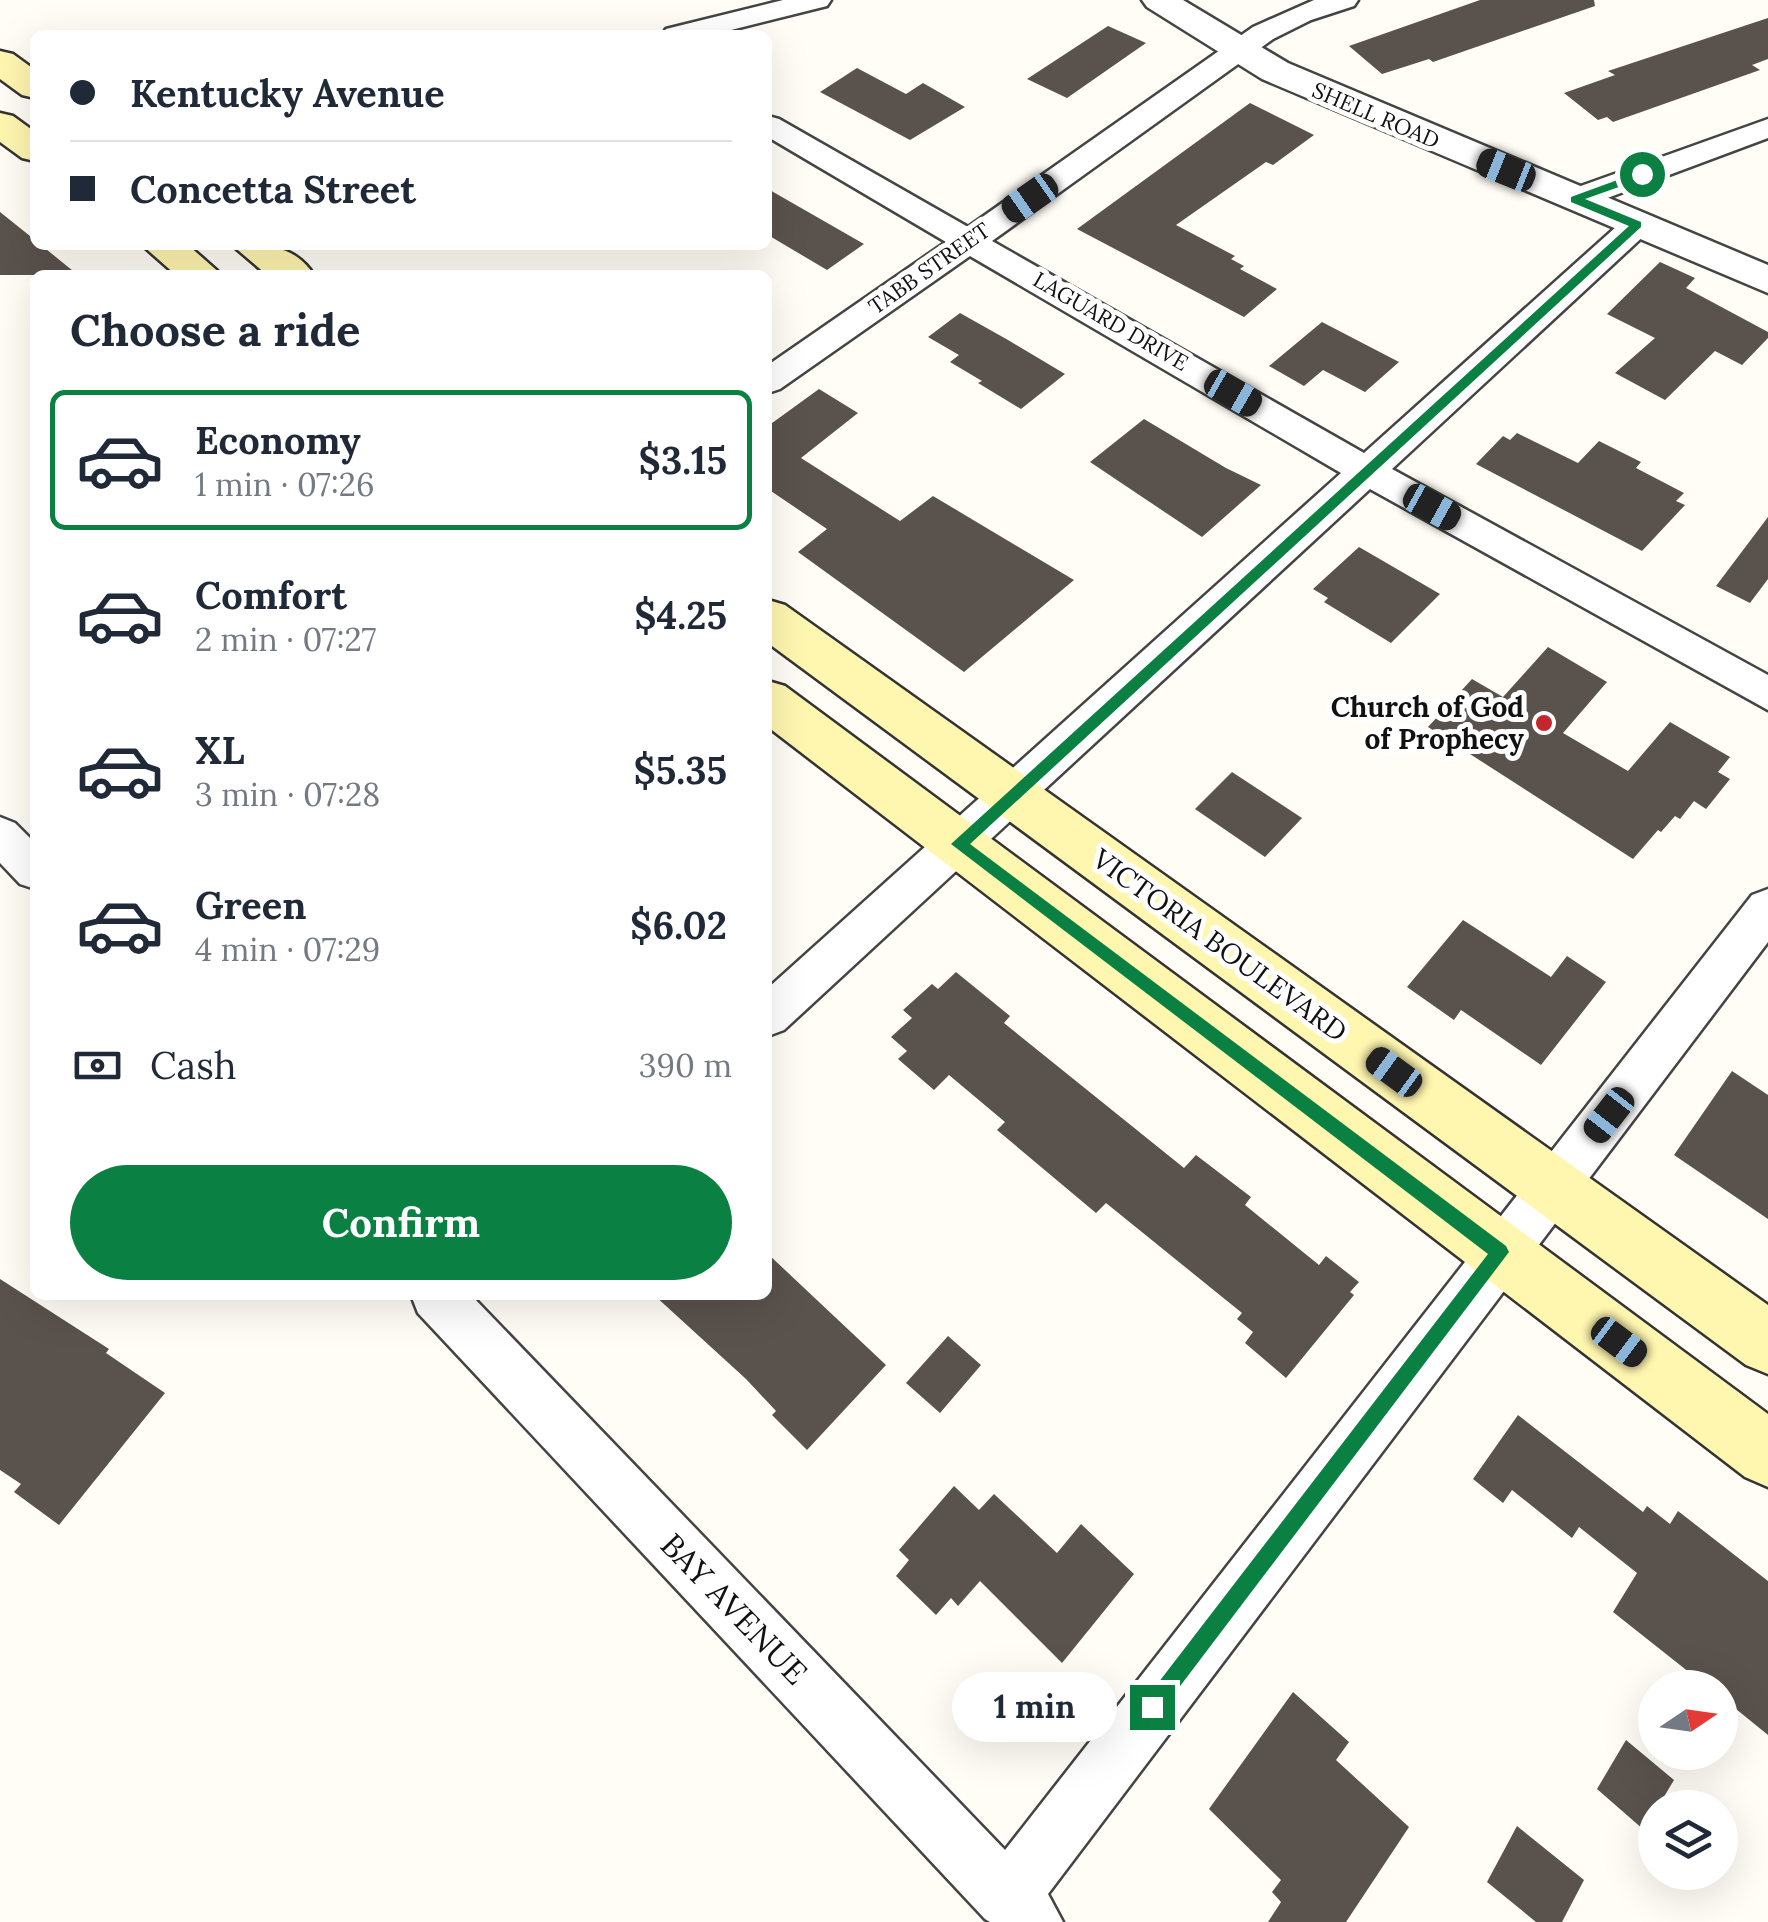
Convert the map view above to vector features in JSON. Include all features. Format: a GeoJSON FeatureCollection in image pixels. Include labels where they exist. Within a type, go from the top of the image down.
{"type":"FeatureCollection","features":[{"type":"Feature","properties":{"kind":"main road"},"geometry":{"type":"LineString","coordinates":[[0,62],[30,84]]}},
{"type":"Feature","properties":{"kind":"main road"},"geometry":{"type":"LineString","coordinates":[[0,124],[30,146]]}},
{"type":"Feature","properties":{"kind":"main road"},"geometry":{"type":"LineString","coordinates":[[169,250],[195,270]]}},
{"type":"Feature","properties":{"kind":"main road"},"geometry":{"type":"LineString","coordinates":[[259,250],[287,270]]}},
{"type":"Feature","properties":{"kind":"main road","name":"VICTORIA BOULEVARD"},"geometry":{"type":"LineString","coordinates":[[772,621],[1768,1343]]}},
{"type":"Feature","properties":{"kind":"main road"},"geometry":{"type":"LineString","coordinates":[[772,703],[1768,1454]]}},
{"type":"Feature","properties":{"kind":"street"},"geometry":{"type":"LineString","coordinates":[[696,30],[817,0]]}},
{"type":"Feature","properties":{"kind":"street","name":"SHELL ROAD"},"geometry":{"type":"LineString","coordinates":[[1160,0],[1240,53],[1352,106],[1768,280]]}},
{"type":"Feature","properties":{"kind":"street","name":"TABB STREET"},"geometry":{"type":"LineString","coordinates":[[772,378],[1240,53],[1271,26],[1344,0]]}},
{"type":"Feature","properties":{"kind":"street","name":"LAGUARD DRIVE"},"geometry":{"type":"LineString","coordinates":[[772,127],[1365,470],[1768,694]]}},
{"type":"Feature","properties":{"kind":"street"},"geometry":{"type":"LineString","coordinates":[[1575,199],[1768,128]]}},
{"type":"Feature","properties":{"kind":"street"},"geometry":{"type":"LineString","coordinates":[[772,1012],[1637,225]]}},
{"type":"Feature","properties":{"kind":"street"},"geometry":{"type":"LineString","coordinates":[[0,835],[30,867]]}},
{"type":"Feature","properties":{"kind":"street"},"geometry":{"type":"LineString","coordinates":[[1019,1909],[1500,1252],[1768,908]]}},
{"type":"Feature","properties":{"kind":"street","name":"BAY AVENUE"},"geometry":{"type":"LineString","coordinates":[[448,1300],[1019,1909]]}},
{"type":"Feature","properties":{"kind":"building"},"geometry":{"type":"Polygon","coordinates":[[[1480,0],[1594,0],[1595,6],[1433,62],[1429,59],[1382,74],[1349,46],[1480,0]]]}},
{"type":"Feature","properties":{"kind":"building"},"geometry":{"type":"Polygon","coordinates":[[[1768,18],[1768,59],[1752,65],[1760,70],[1613,122],[1607,117],[1598,120],[1564,93],[1615,75],[1608,71],[1768,18]]]}},
{"type":"Feature","properties":{"kind":"building"},"geometry":{"type":"Polygon","coordinates":[[[1108,26],[1146,43],[1067,98],[1027,79],[1108,26]]]}},
{"type":"Feature","properties":{"kind":"building"},"geometry":{"type":"Polygon","coordinates":[[[857,68],[906,94],[923,83],[965,107],[910,140],[820,92],[857,68]]]}},
{"type":"Feature","properties":{"kind":"building"},"geometry":{"type":"Polygon","coordinates":[[[1250,103],[1314,135],[1273,165],[1266,162],[1176,225],[1235,256],[1231,259],[1244,266],[1240,269],[1277,289],[1244,317],[1077,229],[1250,103]]]}},
{"type":"Feature","properties":{"kind":"building"},"geometry":{"type":"Polygon","coordinates":[[[772,191],[864,244],[827,270],[772,237],[772,191]]]}},
{"type":"Feature","properties":{"kind":"building"},"geometry":{"type":"Polygon","coordinates":[[[0,212],[30,236],[30,250],[47,250],[72,270],[30,270],[30,275],[0,275],[0,212]]]}},
{"type":"Feature","properties":{"kind":"building"},"geometry":{"type":"Polygon","coordinates":[[[1660,262],[1695,278],[1686,288],[1768,332],[1768,338],[1742,365],[1715,351],[1665,400],[1615,373],[1655,338],[1607,314],[1660,262]]]}},
{"type":"Feature","properties":{"kind":"building"},"geometry":{"type":"Polygon","coordinates":[[[960,313],[1065,374],[1021,409],[950,362],[959,355],[928,337],[960,313]]]}},
{"type":"Feature","properties":{"kind":"building"},"geometry":{"type":"Polygon","coordinates":[[[1322,322],[1399,362],[1365,392],[1323,370],[1304,386],[1269,366],[1322,322]]]}},
{"type":"Feature","properties":{"kind":"building"},"geometry":{"type":"Polygon","coordinates":[[[819,389],[858,413],[801,458],[900,521],[933,496],[1074,580],[964,672],[798,552],[827,529],[772,492],[772,423],[819,389]]]}},
{"type":"Feature","properties":{"kind":"building"},"geometry":{"type":"Polygon","coordinates":[[[1144,419],[1261,485],[1202,537],[1090,462],[1144,419]]]}},
{"type":"Feature","properties":{"kind":"building"},"geometry":{"type":"Polygon","coordinates":[[[1517,433],[1578,463],[1599,441],[1641,462],[1636,468],[1684,493],[1676,501],[1685,505],[1642,551],[1476,464],[1503,436],[1510,440],[1517,433]]]}},
{"type":"Feature","properties":{"kind":"building"},"geometry":{"type":"Polygon","coordinates":[[[1768,517],[1768,579],[1750,603],[1716,586],[1768,517]]]}},
{"type":"Feature","properties":{"kind":"building"},"geometry":{"type":"Polygon","coordinates":[[[1359,547],[1440,594],[1391,643],[1324,602],[1328,598],[1313,589],[1359,547]]]}},
{"type":"Feature","properties":{"kind":"building"},"geometry":{"type":"Polygon","coordinates":[[[1548,647],[1607,682],[1563,733],[1628,771],[1670,722],[1730,757],[1718,772],[1730,779],[1706,809],[1694,801],[1680,819],[1675,816],[1661,832],[1658,830],[1633,859],[1428,727],[1472,679],[1503,697],[1548,647]]]}},
{"type":"Feature","properties":{"kind":"building"},"geometry":{"type":"Polygon","coordinates":[[[1232,772],[1302,818],[1265,857],[1195,809],[1232,772]]]}},
{"type":"Feature","properties":{"kind":"building"},"geometry":{"type":"Polygon","coordinates":[[[1463,920],[1551,977],[1567,956],[1606,982],[1541,1065],[1461,1010],[1454,1020],[1407,987],[1463,920]]]}},
{"type":"Feature","properties":{"kind":"building"},"geometry":{"type":"Polygon","coordinates":[[[956,972],[1010,1016],[1004,1023],[1184,1168],[1196,1155],[1251,1197],[1245,1205],[1319,1265],[1326,1256],[1359,1282],[1350,1292],[1354,1295],[1286,1378],[1245,1343],[1253,1332],[1237,1319],[1242,1313],[1106,1203],[1096,1213],[997,1130],[1005,1122],[949,1075],[934,1090],[898,1059],[907,1051],[891,1037],[912,1018],[903,1010],[932,984],[938,989],[956,972]]]}},
{"type":"Feature","properties":{"kind":"building"},"geometry":{"type":"Polygon","coordinates":[[[1732,1071],[1768,1095],[1768,1219],[1674,1155],[1732,1071]]]}},
{"type":"Feature","properties":{"kind":"building"},"geometry":{"type":"Polygon","coordinates":[[[772,1258],[886,1365],[807,1450],[772,1415],[776,1411],[659,1300],[772,1300],[772,1258]]]}},
{"type":"Feature","properties":{"kind":"building"},"geometry":{"type":"Polygon","coordinates":[[[0,1279],[109,1349],[106,1353],[165,1393],[59,1525],[14,1492],[21,1484],[0,1470],[0,1279]]]}},
{"type":"Feature","properties":{"kind":"building"},"geometry":{"type":"Polygon","coordinates":[[[948,1336],[981,1365],[940,1413],[906,1383],[948,1336]]]}},
{"type":"Feature","properties":{"kind":"building"},"geometry":{"type":"Polygon","coordinates":[[[1518,1415],[1643,1512],[1647,1506],[1670,1524],[1678,1511],[1768,1581],[1768,1735],[1738,1711],[1738,1670],[1686,1670],[1613,1612],[1637,1573],[1579,1527],[1572,1538],[1512,1490],[1503,1503],[1473,1479],[1518,1415]]]}},
{"type":"Feature","properties":{"kind":"building"},"geometry":{"type":"Polygon","coordinates":[[[954,1486],[979,1510],[994,1494],[1057,1553],[1081,1524],[1134,1574],[1062,1663],[980,1581],[958,1606],[951,1598],[936,1615],[896,1576],[909,1560],[899,1550],[954,1486]]]}},
{"type":"Feature","properties":{"kind":"building"},"geometry":{"type":"Polygon","coordinates":[[[1293,1692],[1349,1742],[1336,1760],[1409,1827],[1346,1922],[1268,1922],[1281,1902],[1272,1892],[1281,1880],[1209,1809],[1293,1692]]]}},
{"type":"Feature","properties":{"kind":"building"},"geometry":{"type":"Polygon","coordinates":[[[1626,1740],[1638,1750],[1638,1770],[1662,1770],[1674,1780],[1668,1790],[1638,1790],[1638,1825],[1597,1789],[1626,1740]]]}},
{"type":"Feature","properties":{"kind":"building"},"geometry":{"type":"Polygon","coordinates":[[[1517,1826],[1584,1880],[1562,1922],[1536,1922],[1487,1882],[1517,1826]]]}},
{"type":"Feature","properties":{"kind":"place","name":"Church of God of Prophecy"},"geometry":{"type":"Point","coordinates":[1544,723]}},
{"type":"Feature","properties":{"kind":"route"},"geometry":{"type":"LineString","coordinates":[[1152,1707],[1500,1252],[959,844],[1637,225],[1575,199],[1642,174]]}}]}
